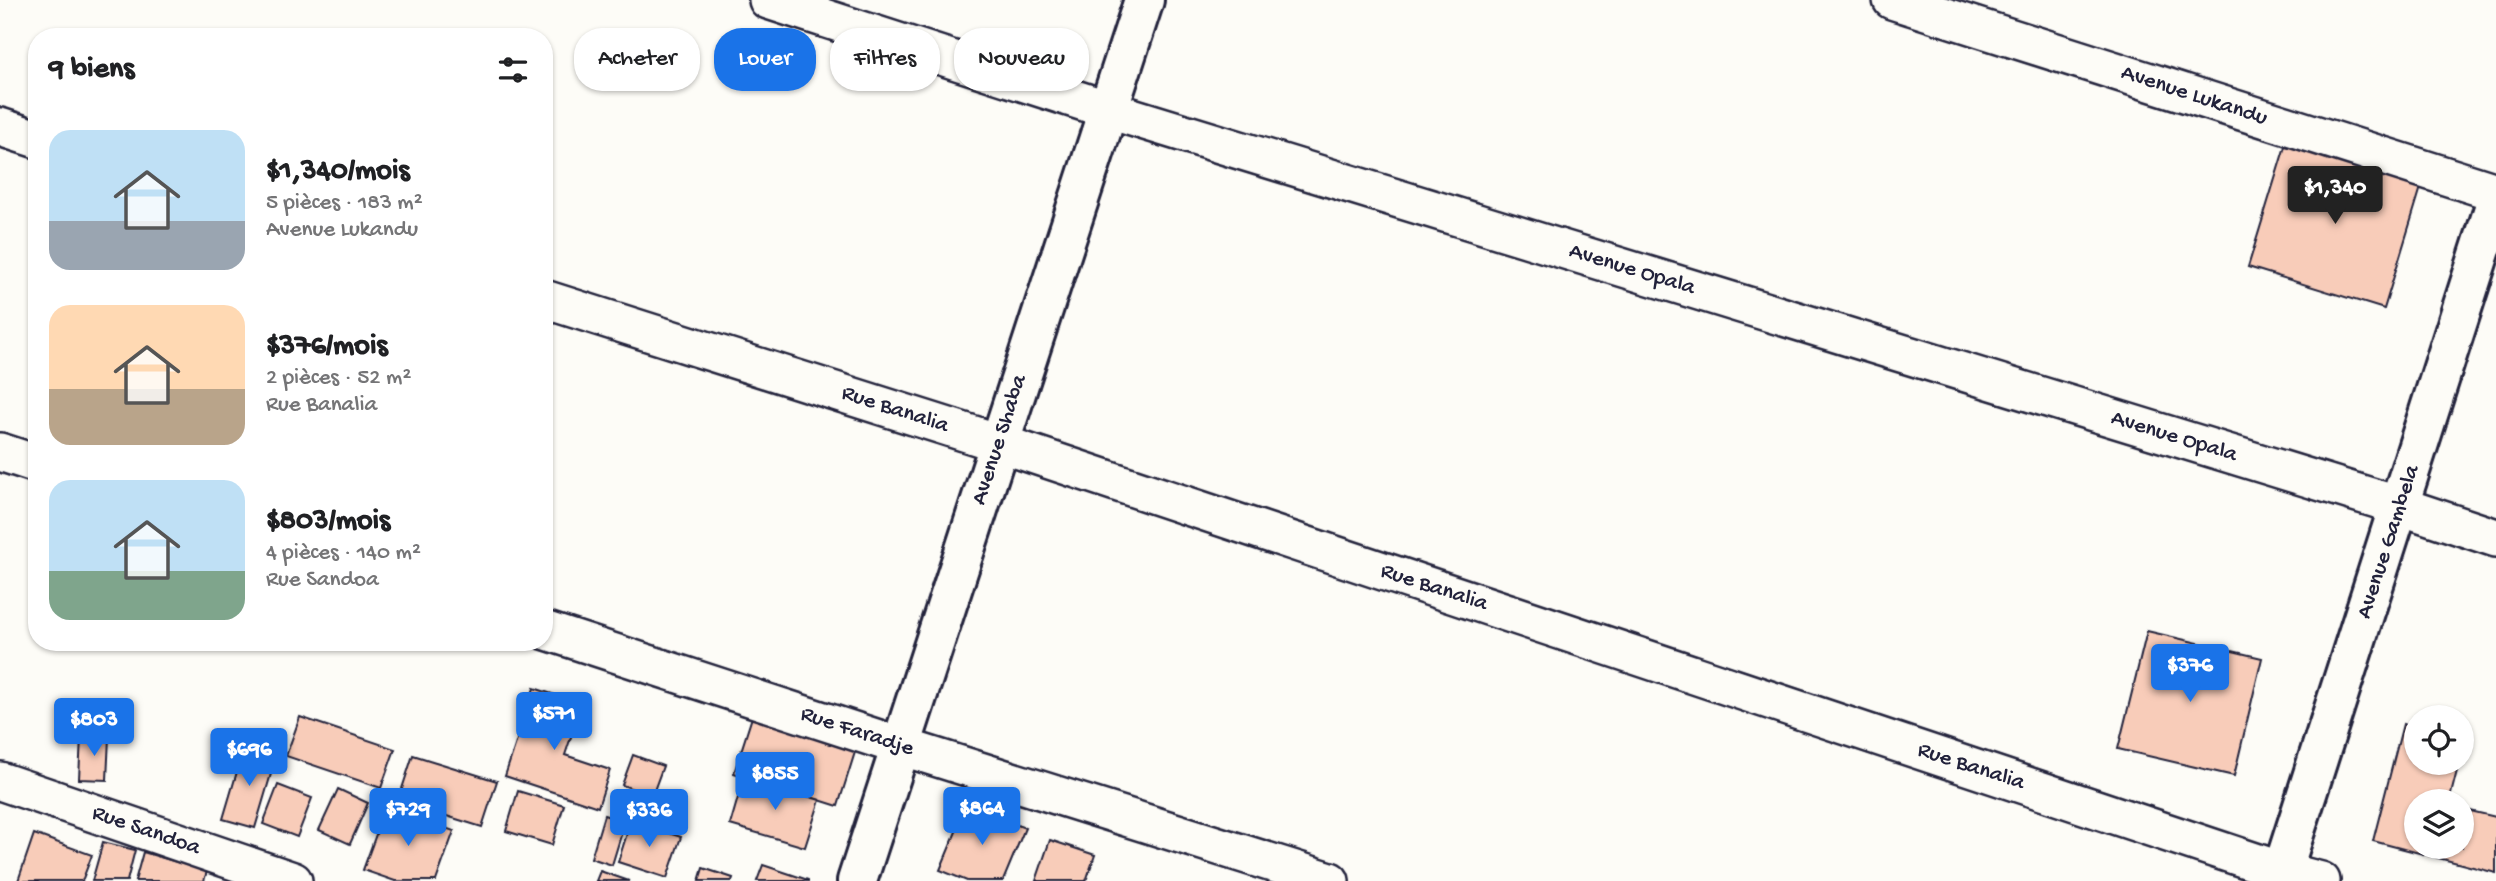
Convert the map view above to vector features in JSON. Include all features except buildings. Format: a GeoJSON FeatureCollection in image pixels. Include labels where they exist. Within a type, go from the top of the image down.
{"type":"FeatureCollection","features":[{"type":"Feature","properties":{"kind":"street","name":"Avenue Opala"},"geometry":{"type":"LineString","coordinates":[[768,0],[1109,110],[2400,506],[2496,538]]}},
{"type":"Feature","properties":{"kind":"street","name":"Avenue Shaba"},"geometry":{"type":"LineString","coordinates":[[857,881],[1144,0]]}},
{"type":"Feature","properties":{"kind":"street","name":"Avenue Lukandu"},"geometry":{"type":"LineString","coordinates":[[1892,0],[2496,192]]}},
{"type":"Feature","properties":{"kind":"street"},"geometry":{"type":"LineString","coordinates":[[0,127],[28,136]]}},
{"type":"Feature","properties":{"kind":"street","name":"Avenue Gambela"},"geometry":{"type":"LineString","coordinates":[[2281,876],[2496,202]]}},
{"type":"Feature","properties":{"kind":"street","name":"Rue Banalia"},"geometry":{"type":"LineString","coordinates":[[553,302],[999,443],[2281,876],[2321,881]]}},
{"type":"Feature","properties":{"kind":"street"},"geometry":{"type":"LineString","coordinates":[[0,452],[28,461]]}},
{"type":"Feature","properties":{"kind":"street","name":"Rue Faradje"},"geometry":{"type":"LineString","coordinates":[[553,633],[900,746],[1330,881]]}},
{"type":"Feature","properties":{"kind":"street","name":"Rue Sandoa"},"geometry":{"type":"LineString","coordinates":[[0,781],[293,881]]}}]}
